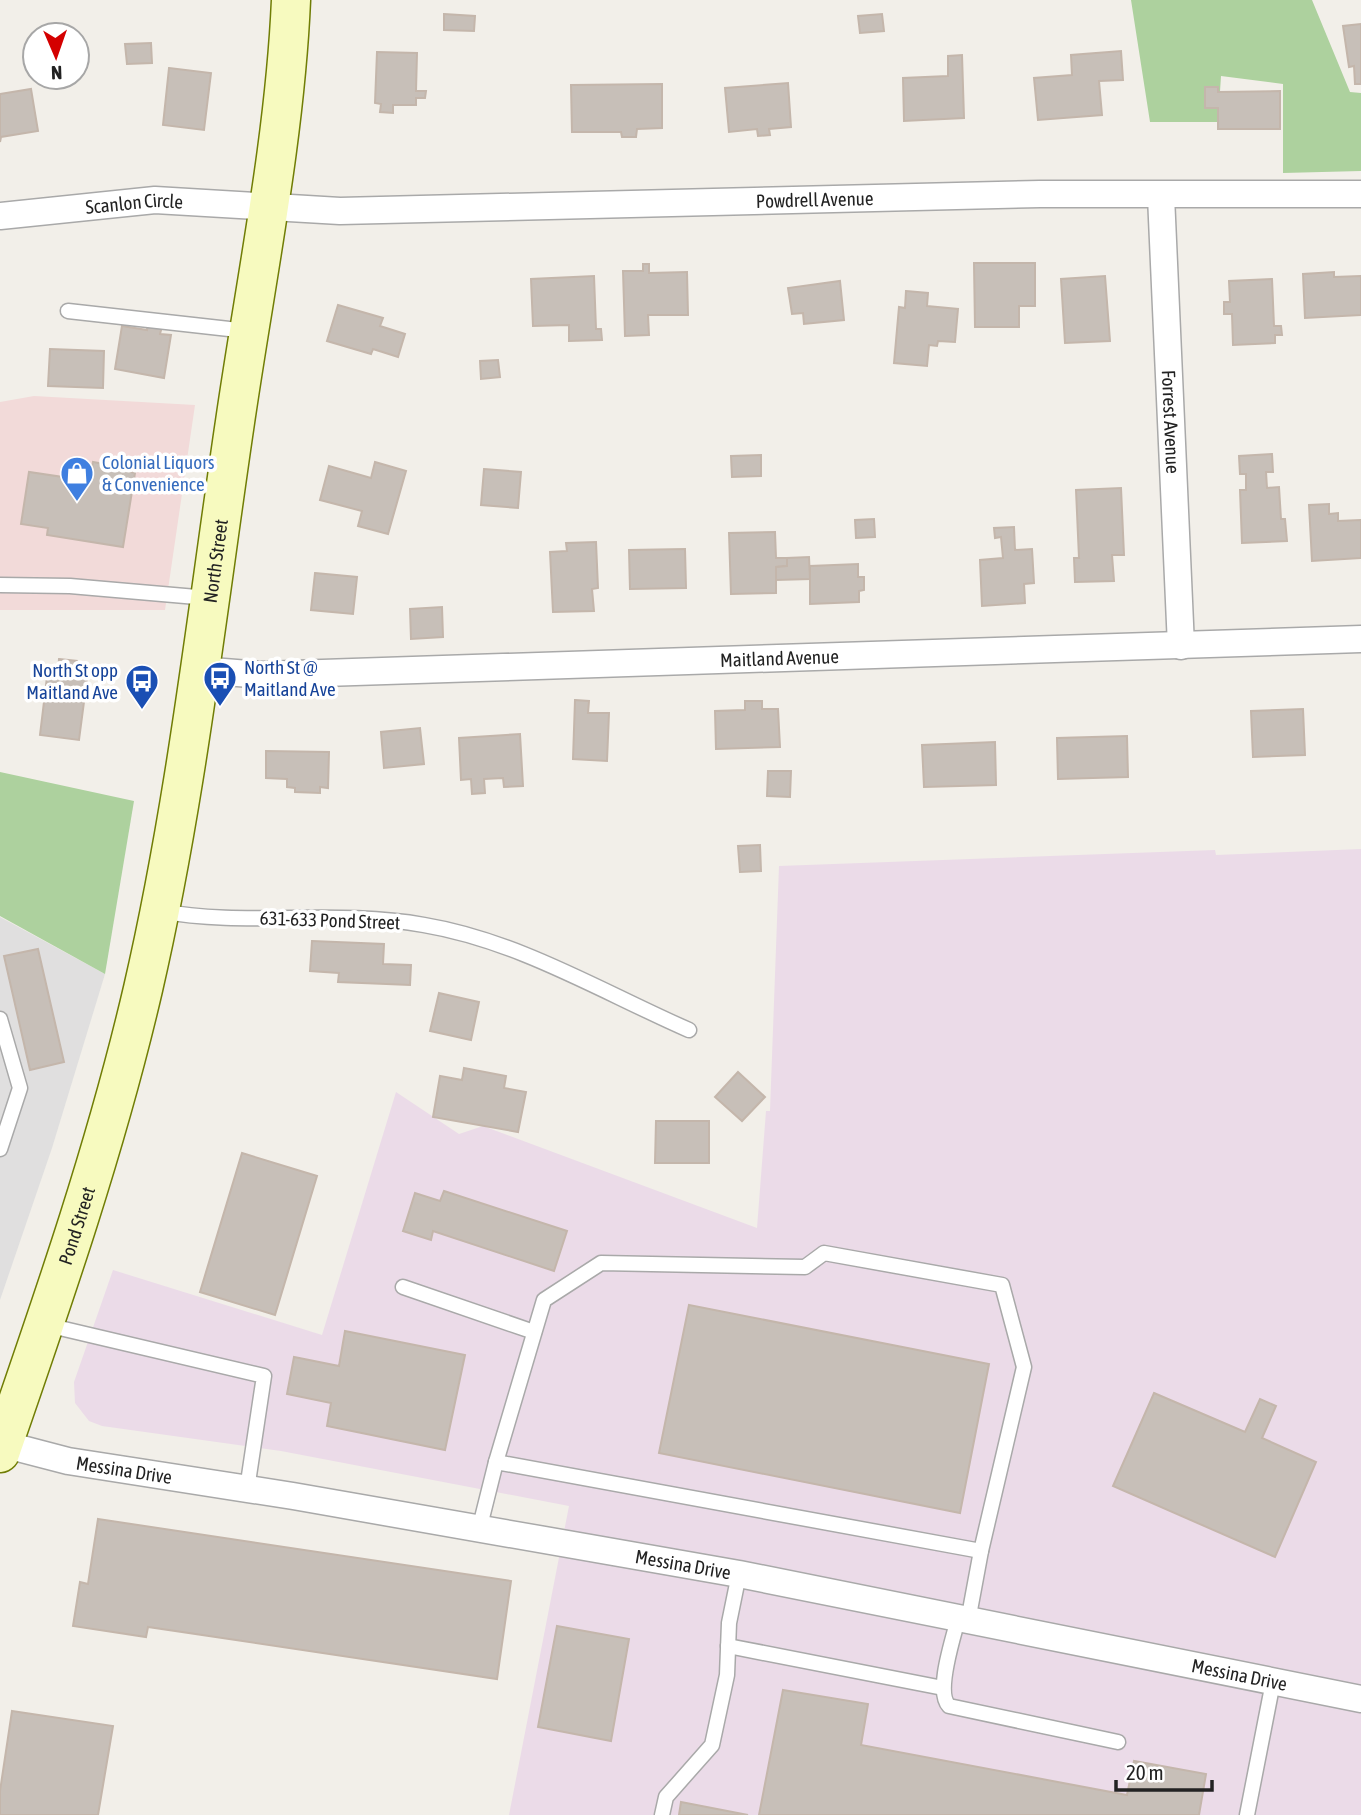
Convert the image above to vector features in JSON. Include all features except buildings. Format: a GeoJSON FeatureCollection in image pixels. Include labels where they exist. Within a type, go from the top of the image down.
{"type":"FeatureCollection","features":[{"type":"Feature","properties":{"kind":"main road","name":"North Street"},"geometry":{"type":"LineString","coordinates":[[142,993],[160,911],[199,670],[283,93],[291,0]]}},
{"type":"Feature","properties":{"kind":"main road","name":"Pond Street"},"geometry":{"type":"LineString","coordinates":[[4,1432],[45,1325],[91,1183],[142,993]]}},
{"type":"Feature","properties":{"kind":"street","name":"Powdrell Avenue"},"geometry":{"type":"LineString","coordinates":[[267,208],[341,211],[1040,194],[1361,194]]}},
{"type":"Feature","properties":{"kind":"street","name":"Forrest Avenue"},"geometry":{"type":"LineString","coordinates":[[1161,196],[1181,646]]}},
{"type":"Feature","properties":{"kind":"street","name":"Scanlon Circle"},"geometry":{"type":"LineString","coordinates":[[0,216],[155,200],[267,208]]}},
{"type":"Feature","properties":{"kind":"street","name":"Maitland Avenue"},"geometry":{"type":"LineString","coordinates":[[199,670],[262,675],[1361,639]]}},
{"type":"Feature","properties":{"kind":"street","name":"Messina Drive"},"geometry":{"type":"LineString","coordinates":[[4,1432],[68,1461],[247,1489],[739,1574],[1273,1682],[1360,1694]]}},
{"type":"Feature","properties":{"kind":"lane"},"geometry":{"type":"LineString","coordinates":[[68,311],[248,332]]}},
{"type":"Feature","properties":{"kind":"lane"},"geometry":{"type":"LineString","coordinates":[[0,585],[70,586],[209,598]]}},
{"type":"Feature","properties":{"kind":"lane","name":"631-633 Pond Street"},"geometry":{"type":"LineString","coordinates":[[160,911],[214,917],[345,916],[444,929],[541,960],[612,997],[689,1030]]}},
{"type":"Feature","properties":{"kind":"lane"},"geometry":{"type":"LineString","coordinates":[[0,1019],[20,1088],[0,1149]]}},
{"type":"Feature","properties":{"kind":"lane"},"geometry":{"type":"LineString","coordinates":[[479,1530],[496,1462],[544,1300],[601,1263],[805,1267],[824,1252],[1002,1286],[1024,1367],[981,1552],[943,1688],[945,1702],[957,1709],[1118,1742]]}},
{"type":"Feature","properties":{"kind":"lane"},"geometry":{"type":"LineString","coordinates":[[403,1287],[534,1332]]}},
{"type":"Feature","properties":{"kind":"lane"},"geometry":{"type":"LineString","coordinates":[[45,1325],[264,1376],[247,1489]]}},
{"type":"Feature","properties":{"kind":"lane"},"geometry":{"type":"LineString","coordinates":[[496,1462],[981,1552]]}},
{"type":"Feature","properties":{"kind":"lane"},"geometry":{"type":"LineString","coordinates":[[662,1815],[666,1797],[712,1745],[727,1675],[729,1623],[739,1574]]}},
{"type":"Feature","properties":{"kind":"lane"},"geometry":{"type":"LineString","coordinates":[[728,1646],[943,1688]]}},
{"type":"Feature","properties":{"kind":"lane"},"geometry":{"type":"LineString","coordinates":[[1247,1815],[1273,1682]]}},
{"type":"Feature","properties":{"kind":"shaded area"},"geometry":{"type":"Polygon","coordinates":[[[34,396],[195,405],[165,610],[0,610],[0,402],[34,396]]]}},
{"type":"Feature","properties":{"kind":"shaded area"},"geometry":{"type":"Polygon","coordinates":[[[1361,849],[1361,1815],[509,1815],[569,1506],[281,1451],[102,1426],[89,1421],[75,1403],[74,1382],[113,1270],[322,1335],[396,1092],[459,1134],[483,1126],[757,1228],[766,1111],[770,1111],[779,866],[1215,850],[1216,855],[1361,849]]]}},
{"type":"Feature","properties":{"kind":"shaded area"},"geometry":{"type":"Polygon","coordinates":[[[0,917],[105,974],[52,1148],[0,1300],[0,917]]]}},
{"type":"Feature","properties":{"kind":"green space"},"geometry":{"type":"Polygon","coordinates":[[[1131,0],[1312,0],[1350,92],[1361,93],[1361,171],[1283,173],[1283,84],[1221,76],[1218,122],[1150,122],[1131,0]]]}},
{"type":"Feature","properties":{"kind":"green space"},"geometry":{"type":"Polygon","coordinates":[[[0,772],[134,801],[105,974],[0,916],[0,772]]]}},
{"type":"Feature","properties":{"kind":"place","name":"Colonial Liquors & Convenience"},"geometry":{"type":"Point","coordinates":[77,503]}},
{"type":"Feature","properties":{"kind":"place","name":"North St @ Maitland Ave"},"geometry":{"type":"Point","coordinates":[220,708]}},
{"type":"Feature","properties":{"kind":"place","name":"North St opp Maitland Ave"},"geometry":{"type":"Point","coordinates":[142,711]}}]}
